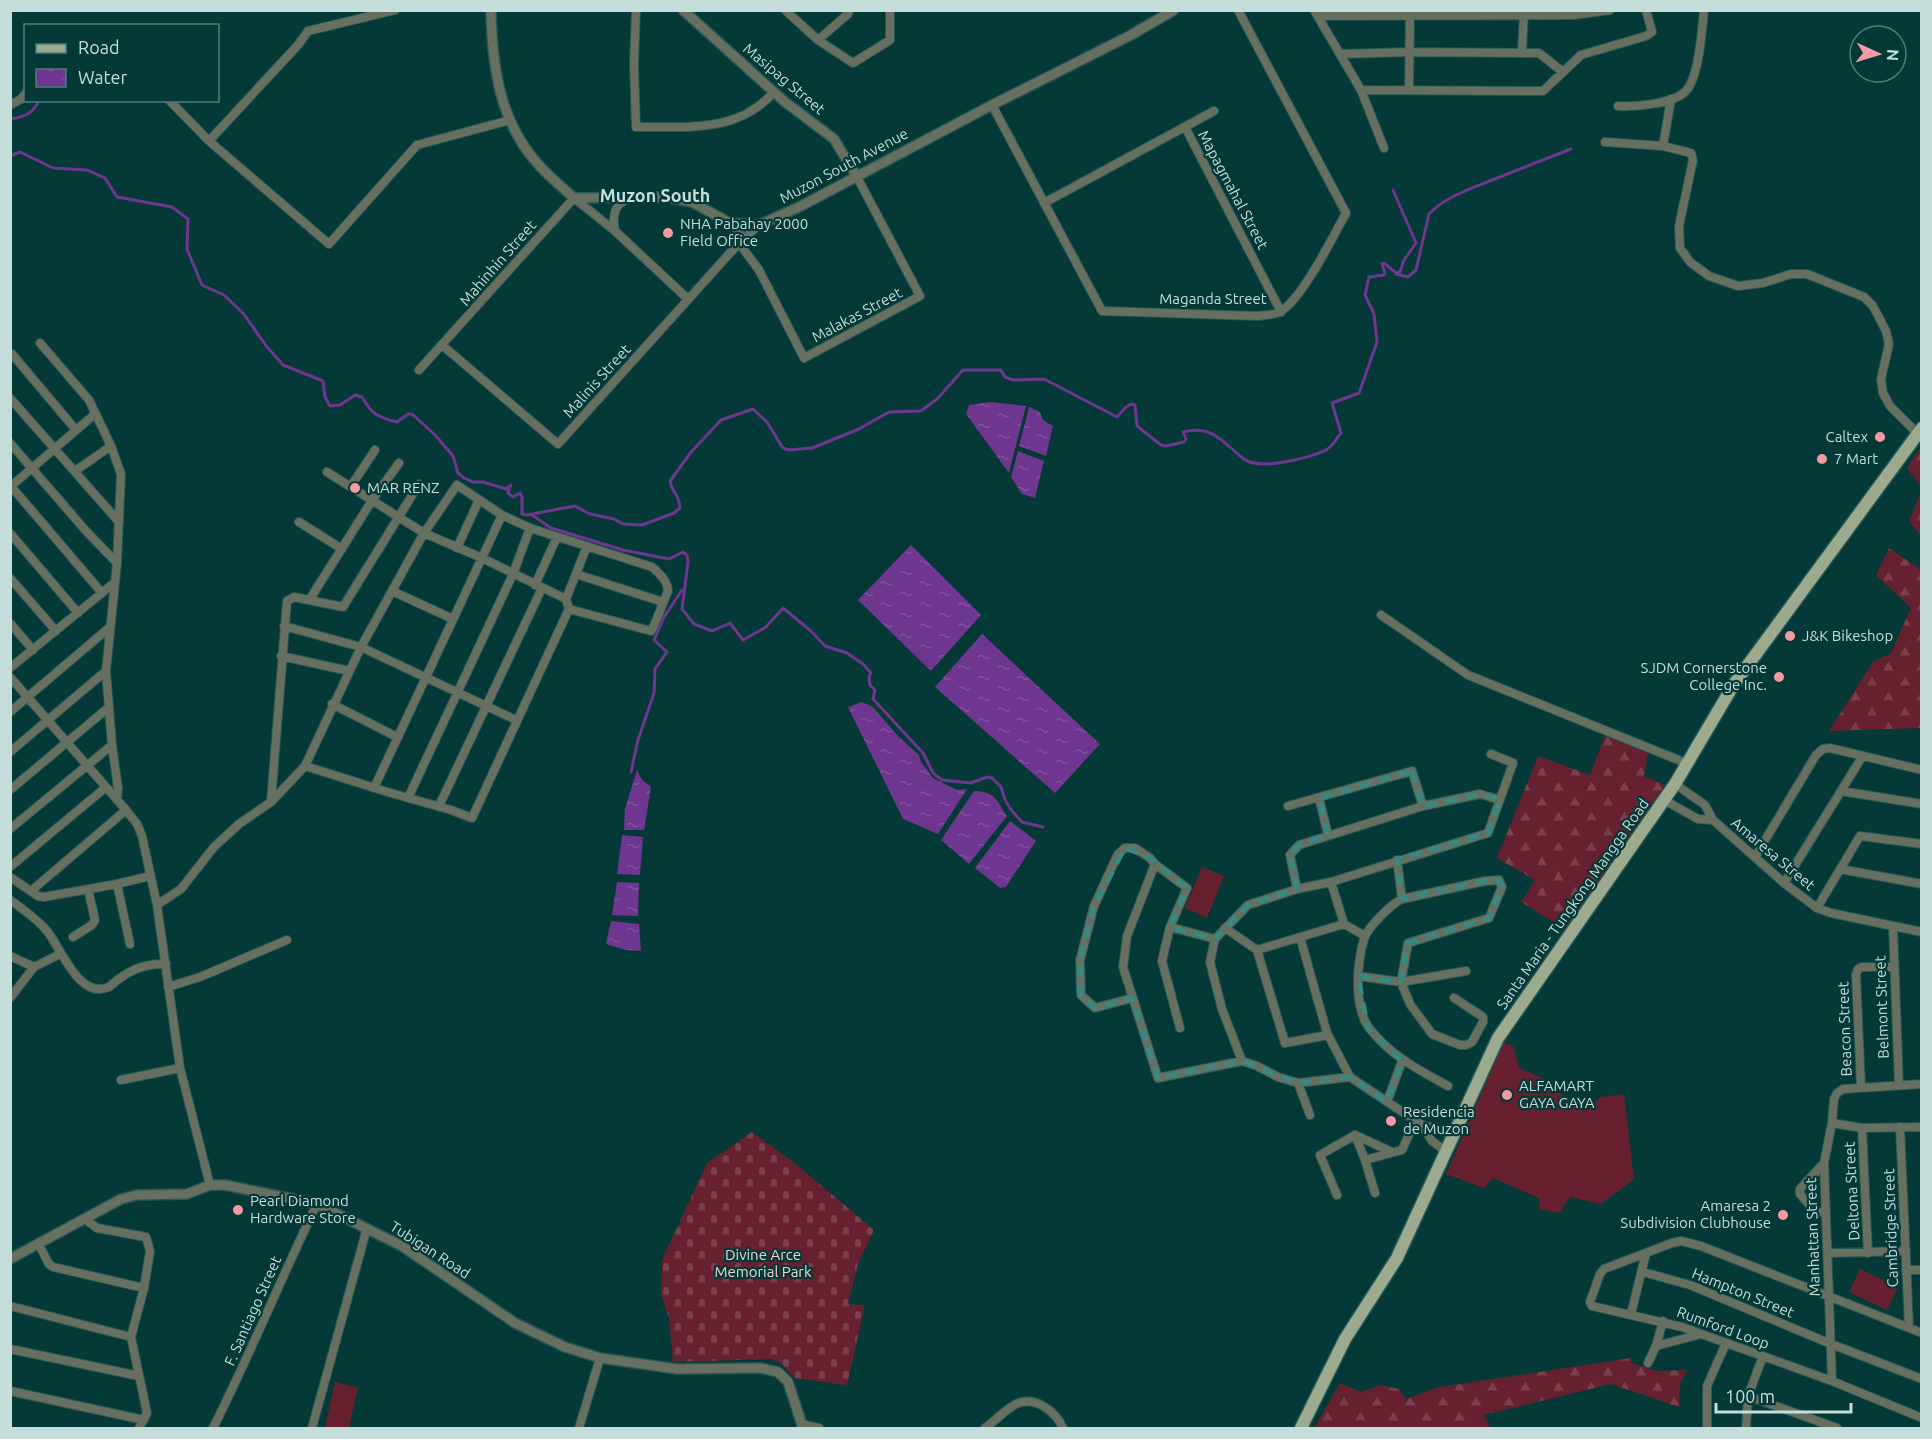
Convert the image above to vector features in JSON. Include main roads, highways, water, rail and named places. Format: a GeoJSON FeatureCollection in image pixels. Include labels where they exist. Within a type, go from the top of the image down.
{"type":"FeatureCollection","features":[{"type":"Feature","properties":{"kind":"main road","name":"Santa Maria - Tungkong Mangga Road"},"geometry":{"type":"LineString","coordinates":[[1301,1428],[1346,1339],[1397,1258],[1455,1136],[1498,1038],[1675,784],[1734,684],[1919,431]]}},
{"type":"Feature","properties":{"kind":"water"},"geometry":{"type":"Polygon","coordinates":[[[990,402],[1026,406],[1009,473],[966,414],[969,405],[990,402]]]}},
{"type":"Feature","properties":{"kind":"water"},"geometry":{"type":"Polygon","coordinates":[[[1029,407],[1040,412],[1043,420],[1053,426],[1046,456],[1019,446],[1029,407]]]}},
{"type":"Feature","properties":{"kind":"water"},"geometry":{"type":"Polygon","coordinates":[[[1018,451],[1044,461],[1035,498],[1022,494],[1011,477],[1018,451]]]}},
{"type":"Feature","properties":{"kind":"water"},"geometry":{"type":"Polygon","coordinates":[[[911,545],[981,615],[931,671],[858,600],[911,545]]]}},
{"type":"Feature","properties":{"kind":"water"},"geometry":{"type":"Polygon","coordinates":[[[982,634],[1100,744],[1055,793],[935,687],[982,634]]]}},
{"type":"Feature","properties":{"kind":"water"},"geometry":{"type":"Polygon","coordinates":[[[862,702],[873,707],[898,736],[919,755],[921,762],[933,778],[957,790],[967,789],[938,834],[903,819],[848,707],[862,702]]]}},
{"type":"Feature","properties":{"kind":"water"},"geometry":{"type":"Polygon","coordinates":[[[637,770],[642,780],[651,787],[644,830],[624,830],[625,809],[637,770]]]}},
{"type":"Feature","properties":{"kind":"water"},"geometry":{"type":"Polygon","coordinates":[[[974,791],[991,795],[1007,816],[969,864],[941,840],[974,791]]]}},
{"type":"Feature","properties":{"kind":"water"},"geometry":{"type":"Polygon","coordinates":[[[1010,821],[1036,841],[1006,887],[1000,888],[975,868],[1010,821]]]}},
{"type":"Feature","properties":{"kind":"water"},"geometry":{"type":"Polygon","coordinates":[[[622,835],[643,837],[640,875],[617,874],[622,835]]]}},
{"type":"Feature","properties":{"kind":"water"},"geometry":{"type":"Polygon","coordinates":[[[617,882],[639,883],[638,916],[612,915],[617,882]]]}},
{"type":"Feature","properties":{"kind":"water"},"geometry":{"type":"Polygon","coordinates":[[[611,921],[639,924],[641,951],[625,950],[606,944],[611,921]]]}},
{"type":"Feature","properties":{"kind":"waterway"},"geometry":{"type":"LineString","coordinates":[[10,119],[28,114],[38,102]]}},
{"type":"Feature","properties":{"kind":"waterway"},"geometry":{"type":"LineString","coordinates":[[1396,274],[1408,277],[1416,270],[1429,214],[1435,208],[1472,188],[1571,149]]}},
{"type":"Feature","properties":{"kind":"waterway"},"geometry":{"type":"LineString","coordinates":[[10,156],[20,152],[53,168],[87,170],[105,178],[117,197],[172,207],[188,219],[187,249],[202,285],[224,295],[243,313],[283,365],[323,381],[325,397],[330,406],[340,405],[355,395],[362,397],[372,411],[385,418],[397,422],[408,414],[412,414],[453,456],[458,473],[464,478],[506,489],[511,485],[508,493],[513,497],[520,493],[522,514],[575,506],[590,514],[614,519],[623,524],[642,525],[674,513],[680,508],[679,500],[670,481],[692,451],[721,420],[753,409],[767,422],[783,448],[789,450],[812,448],[859,429],[889,412],[921,411],[937,399],[963,370],[1001,370],[1005,377],[1013,380],[1044,379],[1117,417],[1126,407],[1131,404],[1135,405],[1137,426],[1161,445],[1184,442],[1186,439],[1183,432],[1193,430],[1210,433],[1244,459],[1261,464],[1297,460],[1326,450],[1341,433],[1332,403],[1359,393],[1377,342],[1374,314],[1365,295],[1369,277],[1384,275],[1382,264],[1384,263],[1396,273],[1400,272],[1404,260],[1416,243],[1393,190]]}},
{"type":"Feature","properties":{"kind":"waterway"},"geometry":{"type":"LineString","coordinates":[[532,515],[551,528],[623,550],[669,559],[683,552],[687,555],[688,562],[682,609],[694,624],[712,631],[730,623],[743,640],[766,627],[783,608],[825,646],[847,653],[863,664],[871,673],[870,685],[875,690],[873,699],[923,753],[933,773],[942,780],[971,783],[987,777],[992,778],[1001,787],[1005,800],[1022,822],[1043,827]]}},
{"type":"Feature","properties":{"kind":"waterway"},"geometry":{"type":"LineString","coordinates":[[631,772],[638,740],[654,693],[655,669],[667,652],[654,640],[664,617],[682,590]]}},
{"type":"Feature","properties":{"kind":"place","name":"NHA Pabahay 2000 FIeld Office"},"geometry":{"type":"Point","coordinates":[668,233]}},
{"type":"Feature","properties":{"kind":"place","name":"Caltex"},"geometry":{"type":"Point","coordinates":[1880,437]}},
{"type":"Feature","properties":{"kind":"place","name":"7 Mart"},"geometry":{"type":"Point","coordinates":[1822,459]}},
{"type":"Feature","properties":{"kind":"place","name":"MAR RENZ"},"geometry":{"type":"Point","coordinates":[355,488]}},
{"type":"Feature","properties":{"kind":"place","name":"J&K Bikeshop"},"geometry":{"type":"Point","coordinates":[1790,636]}},
{"type":"Feature","properties":{"kind":"place","name":"SJDM Cornerstone College Inc."},"geometry":{"type":"Point","coordinates":[1779,677]}},
{"type":"Feature","properties":{"kind":"place","name":"ALFAMART GAYA GAYA"},"geometry":{"type":"Point","coordinates":[1507,1095]}},
{"type":"Feature","properties":{"kind":"place","name":"Residencia de Muzon"},"geometry":{"type":"Point","coordinates":[1391,1121]}},
{"type":"Feature","properties":{"kind":"place","name":"Pearl Diamond Hardware Store"},"geometry":{"type":"Point","coordinates":[238,1210]}},
{"type":"Feature","properties":{"kind":"place","name":"Amaresa 2 Subdivision Clubhouse"},"geometry":{"type":"Point","coordinates":[1783,1215]}},
{"type":"Feature","properties":{"kind":"district","name":"Muzon South"},"geometry":{"type":"Point","coordinates":[655,196]}},
{"type":"Feature","properties":{"kind":"park label","name":"Divine Arce Memorial Park"},"geometry":{"type":"Point","coordinates":[763,1264]}}]}
